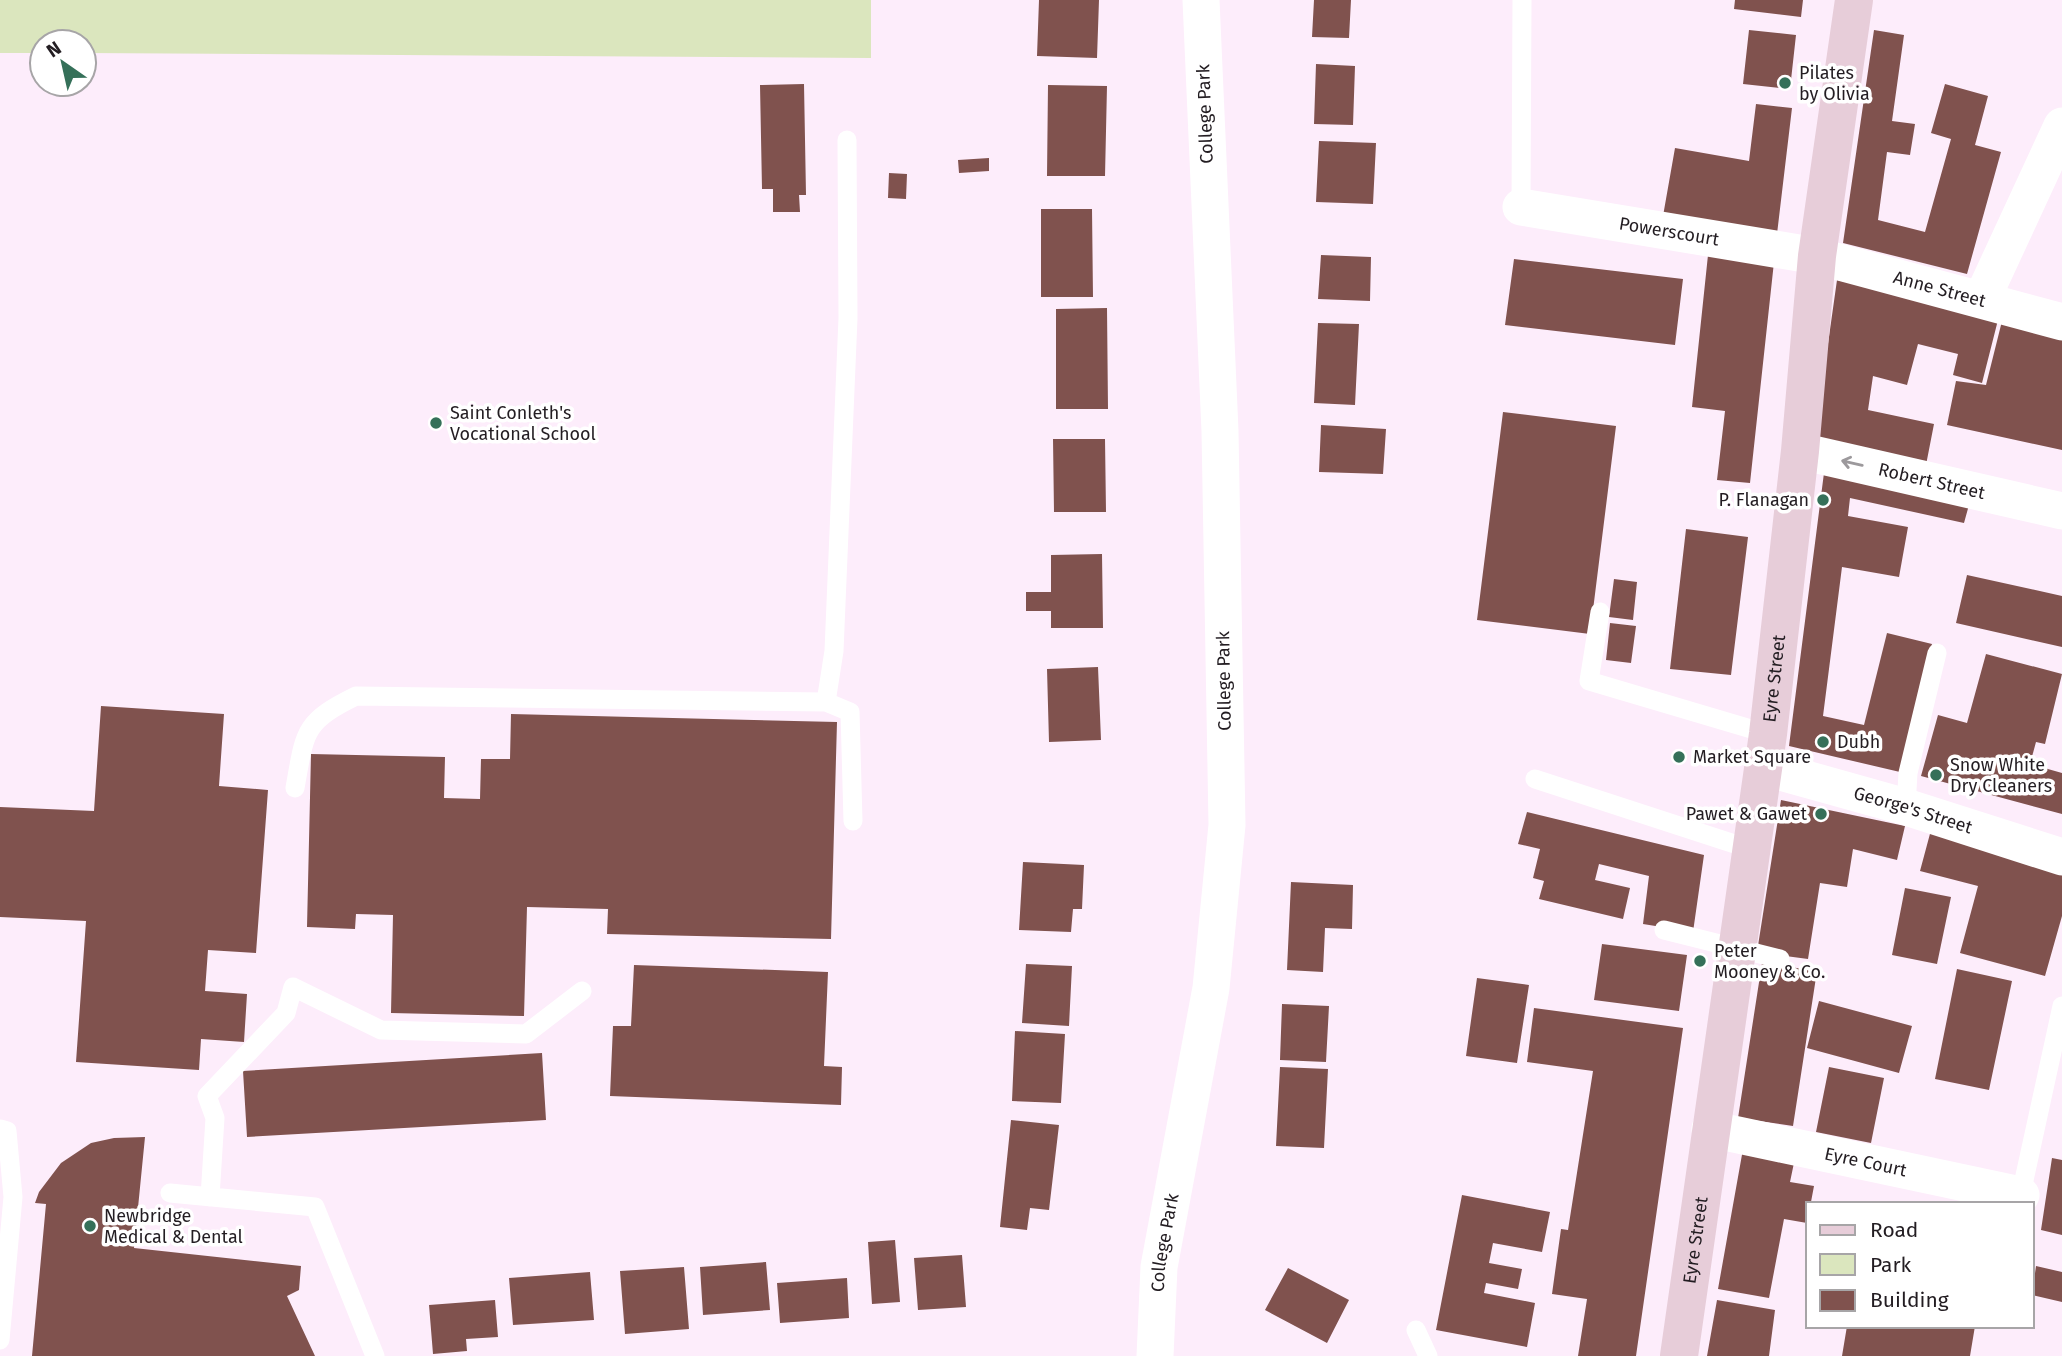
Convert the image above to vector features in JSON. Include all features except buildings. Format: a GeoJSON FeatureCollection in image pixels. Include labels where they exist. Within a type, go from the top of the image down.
{"type":"FeatureCollection","features":[{"type":"Feature","properties":{"kind":"street","name":"College Park"},"geometry":{"type":"LineString","coordinates":[[1155,1356],[1159,1267],[1211,988],[1227,825],[1220,431],[1201,0]]}},
{"type":"Feature","properties":{"kind":"street","name":"Eyre Street"},"geometry":{"type":"LineString","coordinates":[[1679,1356],[1765,751],[1800,451],[1817,257],[1854,0]]}},
{"type":"Feature","properties":{"kind":"street"},"geometry":{"type":"LineString","coordinates":[[1982,299],[2062,126]]}},
{"type":"Feature","properties":{"kind":"street","name":"Powerscourt"},"geometry":{"type":"LineString","coordinates":[[1521,206],[1817,257]]}},
{"type":"Feature","properties":{"kind":"street","name":"Anne Street"},"geometry":{"type":"LineString","coordinates":[[1817,257],[2062,322]]}},
{"type":"Feature","properties":{"kind":"street","name":"Robert Street"},"geometry":{"type":"LineString","coordinates":[[1800,451],[2062,511]]}},
{"type":"Feature","properties":{"kind":"street","name":"George's Street"},"geometry":{"type":"LineString","coordinates":[[1765,751],[1906,807],[2062,858]]}},
{"type":"Feature","properties":{"kind":"street","name":"Eyre Court"},"geometry":{"type":"LineString","coordinates":[[1710,1129],[2020,1200]]}},
{"type":"Feature","properties":{"kind":"lane"},"geometry":{"type":"LineString","coordinates":[[1521,206],[1522,0]]}},
{"type":"Feature","properties":{"kind":"lane"},"geometry":{"type":"LineString","coordinates":[[826,702],[835,651],[847,332],[847,140]]}},
{"type":"Feature","properties":{"kind":"lane"},"geometry":{"type":"LineString","coordinates":[[1600,612],[1589,681],[1765,751]]}},
{"type":"Feature","properties":{"kind":"lane"},"geometry":{"type":"LineString","coordinates":[[1906,807],[1909,773],[1937,653]]}},
{"type":"Feature","properties":{"kind":"lane"},"geometry":{"type":"LineString","coordinates":[[295,788],[305,736],[322,712],[356,696],[826,702],[850,712],[853,821]]}},
{"type":"Feature","properties":{"kind":"lane"},"geometry":{"type":"LineString","coordinates":[[1535,779],[1750,849]]}},
{"type":"Feature","properties":{"kind":"lane"},"geometry":{"type":"LineString","coordinates":[[1664,930],[1780,959]]}},
{"type":"Feature","properties":{"kind":"lane"},"geometry":{"type":"LineString","coordinates":[[210,1197],[215,1118],[207,1096],[286,1013],[293,987],[381,1030],[526,1034],[582,991]]}},
{"type":"Feature","properties":{"kind":"lane"},"geometry":{"type":"LineString","coordinates":[[2020,1200],[2062,1006]]}},
{"type":"Feature","properties":{"kind":"lane"},"geometry":{"type":"LineString","coordinates":[[0,1129],[7,1131],[13,1197],[0,1340]]}},
{"type":"Feature","properties":{"kind":"lane"},"geometry":{"type":"LineString","coordinates":[[170,1193],[315,1207],[375,1356]]}},
{"type":"Feature","properties":{"kind":"lane"},"geometry":{"type":"LineString","coordinates":[[1416,1330],[1429,1356]]}},
{"type":"Feature","properties":{"kind":"green space"},"geometry":{"type":"Polygon","coordinates":[[[0,0],[871,0],[871,58],[98,53],[98,28],[28,28],[28,53],[0,53],[0,0]]]}},
{"type":"Feature","properties":{"kind":"place","name":"Pilates by Olivia"},"geometry":{"type":"Point","coordinates":[1785,83]}},
{"type":"Feature","properties":{"kind":"place","name":"Saint Conleth's Vocational School"},"geometry":{"type":"Point","coordinates":[436,423]}},
{"type":"Feature","properties":{"kind":"place","name":"P. Flanagan"},"geometry":{"type":"Point","coordinates":[1823,500]}},
{"type":"Feature","properties":{"kind":"place","name":"Dubh"},"geometry":{"type":"Point","coordinates":[1823,742]}},
{"type":"Feature","properties":{"kind":"place","name":"Market Square"},"geometry":{"type":"Point","coordinates":[1679,757]}},
{"type":"Feature","properties":{"kind":"place","name":"Snow White Dry Cleaners"},"geometry":{"type":"Point","coordinates":[1936,775]}},
{"type":"Feature","properties":{"kind":"place","name":"Pawet & Gawet"},"geometry":{"type":"Point","coordinates":[1821,814]}},
{"type":"Feature","properties":{"kind":"place","name":"Peter Mooney & Co."},"geometry":{"type":"Point","coordinates":[1700,961]}},
{"type":"Feature","properties":{"kind":"place","name":"Newbridge Medical & Dental"},"geometry":{"type":"Point","coordinates":[90,1226]}}]}
